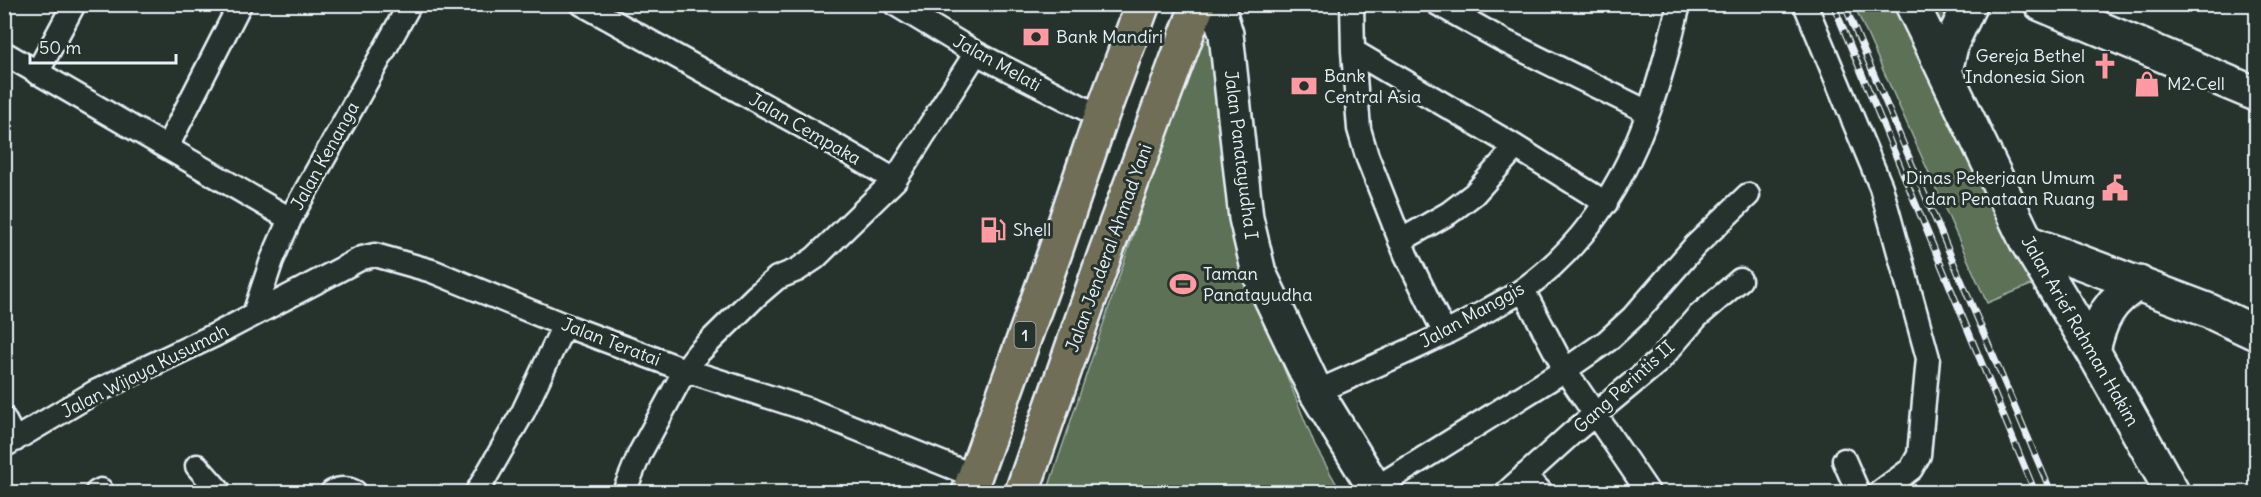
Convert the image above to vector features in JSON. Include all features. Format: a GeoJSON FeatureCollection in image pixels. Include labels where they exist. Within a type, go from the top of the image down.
{"type":"FeatureCollection","features":[{"type":"Feature","properties":{"kind":"main road","name":"1"},"geometry":{"type":"LineString","coordinates":[[971,484],[1143,4]]}},
{"type":"Feature","properties":{"kind":"main road","name":"Jalan Jenderal Ahmad Yani"},"geometry":{"type":"LineString","coordinates":[[1022,492],[1198,4]]}},
{"type":"Feature","properties":{"kind":"main road","name":"Jalan Panatayudha I"},"geometry":{"type":"LineString","coordinates":[[1216,4],[1226,34],[1246,218],[1258,273],[1316,392],[1375,491]]}},
{"type":"Feature","properties":{"kind":"main road","name":"Jalan Arief Rahman Hakim"},"geometry":{"type":"LineString","coordinates":[[1912,4],[2027,242],[2093,351],[2172,492]]}},
{"type":"Feature","properties":{"kind":"main road"},"geometry":{"type":"LineString","coordinates":[[1945,70],[1952,42],[1970,4]]}},
{"type":"Feature","properties":{"kind":"main road"},"geometry":{"type":"LineString","coordinates":[[2041,4],[2256,94]]}},
{"type":"Feature","properties":{"kind":"main road"},"geometry":{"type":"LineString","coordinates":[[2027,242],[2207,310],[2256,333]]}},
{"type":"Feature","properties":{"kind":"main road"},"geometry":{"type":"LineString","coordinates":[[2093,351],[2097,330],[2107,310],[2122,293],[2139,283]]}},
{"type":"Feature","properties":{"kind":"street"},"geometry":{"type":"LineString","coordinates":[[37,73],[74,4]]}},
{"type":"Feature","properties":{"kind":"street"},"geometry":{"type":"LineString","coordinates":[[167,147],[240,4]]}},
{"type":"Feature","properties":{"kind":"street","name":"Jalan Kenanga"},"geometry":{"type":"LineString","coordinates":[[254,314],[272,260],[290,219],[410,4]]}},
{"type":"Feature","properties":{"kind":"street","name":"Jalan Cempaka"},"geometry":{"type":"LineString","coordinates":[[582,4],[895,180]]}},
{"type":"Feature","properties":{"kind":"street","name":"Jalan Melati"},"geometry":{"type":"LineString","coordinates":[[895,4],[976,53],[1101,117]]}},
{"type":"Feature","properties":{"kind":"street"},"geometry":{"type":"LineString","coordinates":[[1352,4],[1359,129],[1400,241],[1444,333]]}},
{"type":"Feature","properties":{"kind":"street"},"geometry":{"type":"LineString","coordinates":[[1438,4],[1502,40],[1648,111]]}},
{"type":"Feature","properties":{"kind":"street","name":"Jalan Manggis"},"geometry":{"type":"LineString","coordinates":[[1316,392],[1444,333],[1523,290],[1557,262],[1578,240],[1606,203],[1625,171],[1648,111],[1679,4]]}},
{"type":"Feature","properties":{"kind":"street"},"geometry":{"type":"LineString","coordinates":[[1805,4],[1881,187],[1928,358],[1919,455],[1911,469],[1880,492]]}},
{"type":"Feature","properties":{"kind":"street"},"geometry":{"type":"LineString","coordinates":[[1353,51],[1606,203]]}},
{"type":"Feature","properties":{"kind":"street"},"geometry":{"type":"LineString","coordinates":[[4,53],[290,219]]}},
{"type":"Feature","properties":{"kind":"street"},"geometry":{"type":"LineString","coordinates":[[624,492],[640,453],[685,370],[698,353],[777,278],[797,270],[815,258],[895,180],[976,53]]}},
{"type":"Feature","properties":{"kind":"street"},"geometry":{"type":"LineString","coordinates":[[1400,241],[1449,213],[1474,194],[1516,147]]}},
{"type":"Feature","properties":{"kind":"street"},"geometry":{"type":"LineString","coordinates":[[1375,491],[1607,341],[1634,317],[1695,246],[1748,195]]}},
{"type":"Feature","properties":{"kind":"street","name":"Jalan Teratai"},"geometry":{"type":"LineString","coordinates":[[254,314],[362,258],[375,255],[432,272],[685,370],[810,410],[971,484]]}},
{"type":"Feature","properties":{"kind":"street","name":"Gang Perintis II"},"geometry":{"type":"LineString","coordinates":[[1507,492],[1658,362],[1697,317],[1740,280]]}},
{"type":"Feature","properties":{"kind":"street"},"geometry":{"type":"LineString","coordinates":[[1523,290],[1565,370],[1594,416],[1648,492]]}},
{"type":"Feature","properties":{"kind":"street","name":"Jalan Wijaya Kusumah"},"geometry":{"type":"LineString","coordinates":[[10,443],[95,392],[254,314]]}},
{"type":"Feature","properties":{"kind":"street"},"geometry":{"type":"LineString","coordinates":[[477,492],[523,412],[564,325]]}},
{"type":"Feature","properties":{"kind":"street"},"geometry":{"type":"LineString","coordinates":[[4,420],[10,443]]}},
{"type":"Feature","properties":{"kind":"street"},"geometry":{"type":"LineString","coordinates":[[1844,460],[1858,492]]}},
{"type":"Feature","properties":{"kind":"street"},"geometry":{"type":"LineString","coordinates":[[197,465],[220,492]]}},
{"type":"Feature","properties":{"kind":"street"},"geometry":{"type":"LineString","coordinates":[[1525,475],[1541,492]]}},
{"type":"Feature","properties":{"kind":"street"},"geometry":{"type":"LineString","coordinates":[[332,492],[349,489],[355,492]]}},
{"type":"Feature","properties":{"kind":"green space"},"geometry":{"type":"Polygon","coordinates":[[[1854,5],[1898,5],[2033,284],[1987,303],[1854,5]]]}},
{"type":"Feature","properties":{"kind":"green space"},"geometry":{"type":"Polygon","coordinates":[[[1927,5],[1962,5],[1946,41],[1927,5]]]}},
{"type":"Feature","properties":{"kind":"green space","name":"Taman Panatayudha"},"geometry":{"type":"Polygon","coordinates":[[[1199,38],[1220,44],[1241,262],[1315,446],[1341,492],[1047,492],[1199,38]]]}},
{"type":"Feature","properties":{"kind":"railway"},"geometry":{"type":"LineString","coordinates":[[1833,4],[2035,492]]}},
{"type":"Feature","properties":{"kind":"railway"},"geometry":{"type":"LineString","coordinates":[[1844,4],[2051,492]]}},
{"type":"Feature","properties":{"kind":"place","name":"Bank Mandiri"},"geometry":{"type":"Point","coordinates":[1036,37]}},
{"type":"Feature","properties":{"kind":"place","name":"Gereja Bethel Indonesia Sion"},"geometry":{"type":"Point","coordinates":[2105,66]}},
{"type":"Feature","properties":{"kind":"place","name":"M2 Cell"},"geometry":{"type":"Point","coordinates":[2147,84]}},
{"type":"Feature","properties":{"kind":"place","name":"Bank Central Asia"},"geometry":{"type":"Point","coordinates":[1304,86]}},
{"type":"Feature","properties":{"kind":"place","name":"Dinas Pekerjaan Umum dan Penataan Ruang"},"geometry":{"type":"Point","coordinates":[2115,188]}},
{"type":"Feature","properties":{"kind":"place","name":"Shell"},"geometry":{"type":"Point","coordinates":[993,230]}},
{"type":"Feature","properties":{"kind":"place","name":"Taman Panatayudha"},"geometry":{"type":"Point","coordinates":[1183,284]}}]}
